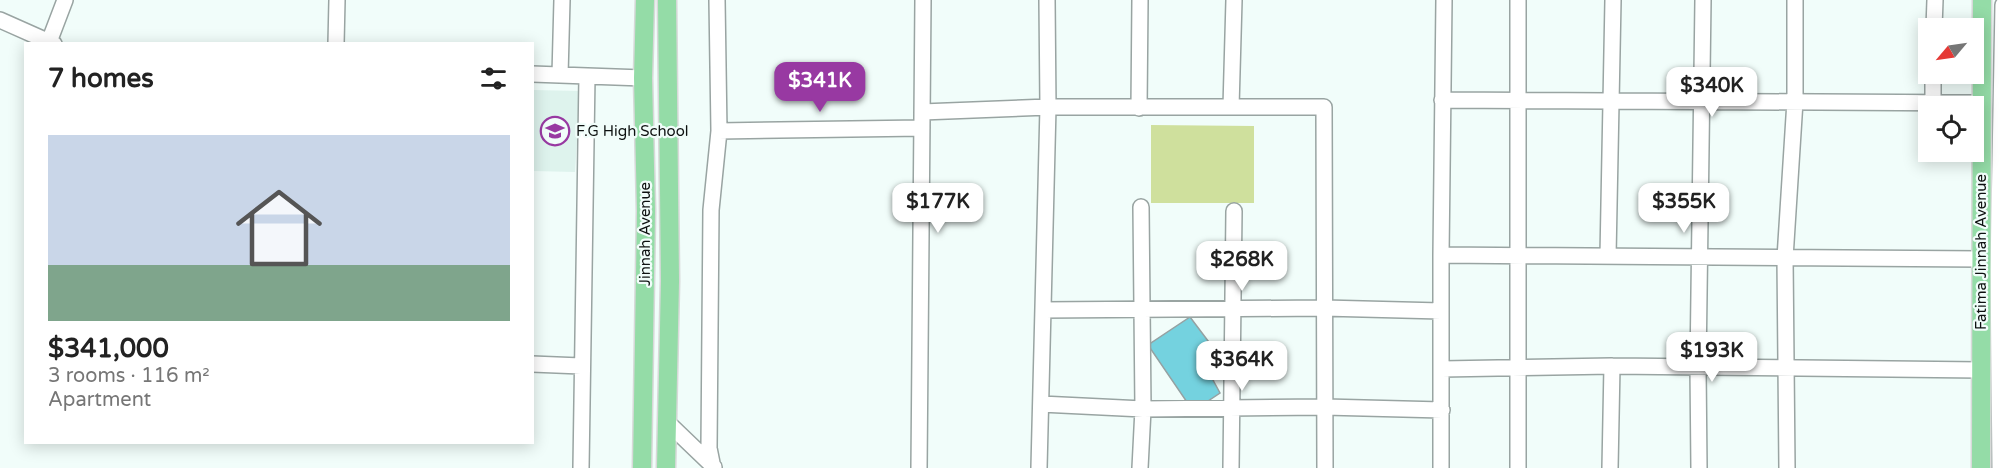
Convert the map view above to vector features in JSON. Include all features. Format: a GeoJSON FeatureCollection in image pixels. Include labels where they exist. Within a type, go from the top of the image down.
{"type":"FeatureCollection","features":[{"type":"Feature","properties":{"kind":"main road","name":"Jinnah Avenue"},"geometry":{"type":"LineString","coordinates":[[642,468],[646,211],[643,78],[645,0]]}},
{"type":"Feature","properties":{"kind":"main road","name":"Jinnah Avenue"},"geometry":{"type":"LineString","coordinates":[[666,468],[670,281],[667,0]]}},
{"type":"Feature","properties":{"kind":"main road","name":"Fatima Jinnah Avenue"},"geometry":{"type":"LineString","coordinates":[[1981,468],[1982,370],[1991,267],[1981,95],[1982,0]]}},
{"type":"Feature","properties":{"kind":"street"},"geometry":{"type":"LineString","coordinates":[[51,42],[65,0]]}},
{"type":"Feature","properties":{"kind":"street"},"geometry":{"type":"LineString","coordinates":[[336,42],[337,0]]}},
{"type":"Feature","properties":{"kind":"street"},"geometry":{"type":"LineString","coordinates":[[560,75],[562,0]]}},
{"type":"Feature","properties":{"kind":"street"},"geometry":{"type":"LineString","coordinates":[[714,467],[709,448],[711,210],[719,130],[717,0]]}},
{"type":"Feature","properties":{"kind":"street"},"geometry":{"type":"LineString","coordinates":[[920,468],[923,0]]}},
{"type":"Feature","properties":{"kind":"street"},"geometry":{"type":"LineString","coordinates":[[1039,468],[1048,107],[1047,0]]}},
{"type":"Feature","properties":{"kind":"street"},"geometry":{"type":"LineString","coordinates":[[1139,108],[1140,0]]}},
{"type":"Feature","properties":{"kind":"street"},"geometry":{"type":"LineString","coordinates":[[1232,107],[1234,0]]}},
{"type":"Feature","properties":{"kind":"street"},"geometry":{"type":"LineString","coordinates":[[1441,468],[1444,0]]}},
{"type":"Feature","properties":{"kind":"street"},"geometry":{"type":"LineString","coordinates":[[1518,0],[1518,468]]}},
{"type":"Feature","properties":{"kind":"street"},"geometry":{"type":"LineString","coordinates":[[1608,256],[1613,0]]}},
{"type":"Feature","properties":{"kind":"street"},"geometry":{"type":"LineString","coordinates":[[1699,468],[1698,367],[1703,0]]}},
{"type":"Feature","properties":{"kind":"street"},"geometry":{"type":"LineString","coordinates":[[1787,468],[1785,258],[1795,101],[1795,0]]}},
{"type":"Feature","properties":{"kind":"street"},"geometry":{"type":"LineString","coordinates":[[1934,18],[1935,0]]}},
{"type":"Feature","properties":{"kind":"street"},"geometry":{"type":"LineString","coordinates":[[2000,468],[1991,267],[2002,87],[2003,4]]}},
{"type":"Feature","properties":{"kind":"street"},"geometry":{"type":"LineString","coordinates":[[0,20],[49,42]]}},
{"type":"Feature","properties":{"kind":"street"},"geometry":{"type":"LineString","coordinates":[[534,74],[643,78]]}},
{"type":"Feature","properties":{"kind":"street"},"geometry":{"type":"LineString","coordinates":[[581,468],[587,76]]}},
{"type":"Feature","properties":{"kind":"street"},"geometry":{"type":"LineString","coordinates":[[1974,96],[2002,87]]}},
{"type":"Feature","properties":{"kind":"street"},"geometry":{"type":"LineString","coordinates":[[1442,100],[1918,102]]}},
{"type":"Feature","properties":{"kind":"street"},"geometry":{"type":"LineString","coordinates":[[922,112],[1048,107],[1324,107],[1325,468]]}},
{"type":"Feature","properties":{"kind":"street"},"geometry":{"type":"LineString","coordinates":[[719,130],[922,129]]}},
{"type":"Feature","properties":{"kind":"street"},"geometry":{"type":"LineString","coordinates":[[1140,207],[1143,410],[1140,468]]}},
{"type":"Feature","properties":{"kind":"street"},"geometry":{"type":"LineString","coordinates":[[1231,468],[1234,212]]}},
{"type":"Feature","properties":{"kind":"street"},"geometry":{"type":"LineString","coordinates":[[1441,255],[1785,258],[1991,267]]}},
{"type":"Feature","properties":{"kind":"street"},"geometry":{"type":"LineString","coordinates":[[1043,310],[1324,308],[1441,311]]}},
{"type":"Feature","properties":{"kind":"street"},"geometry":{"type":"LineString","coordinates":[[534,364],[582,366]]}},
{"type":"Feature","properties":{"kind":"street"},"geometry":{"type":"LineString","coordinates":[[1442,369],[1612,366],[1982,370]]}},
{"type":"Feature","properties":{"kind":"street"},"geometry":{"type":"LineString","coordinates":[[1610,468],[1612,366]]}},
{"type":"Feature","properties":{"kind":"street"},"geometry":{"type":"LineString","coordinates":[[1041,404],[1143,410],[1324,407],[1442,410]]}},
{"type":"Feature","properties":{"kind":"street"},"geometry":{"type":"LineString","coordinates":[[666,421],[714,467]]}},
{"type":"Feature","properties":{"kind":"shaded area","name":"F.G High School"},"geometry":{"type":"Polygon","coordinates":[[[534,90],[580,91],[575,172],[534,171],[534,90]]]}},
{"type":"Feature","properties":{"kind":"green space"},"geometry":{"type":"Polygon","coordinates":[[[1151,125],[1254,126],[1254,203],[1151,203],[1151,125]]]}},
{"type":"Feature","properties":{"kind":"building"},"geometry":{"type":"Polygon","coordinates":[[[1190,317],[1230,370],[1213,380],[1220,393],[1193,411],[1148,345],[1190,317]]]}},
{"type":"Feature","properties":{"kind":"place","name":"F.G High School"},"geometry":{"type":"Point","coordinates":[555,131]}}]}
